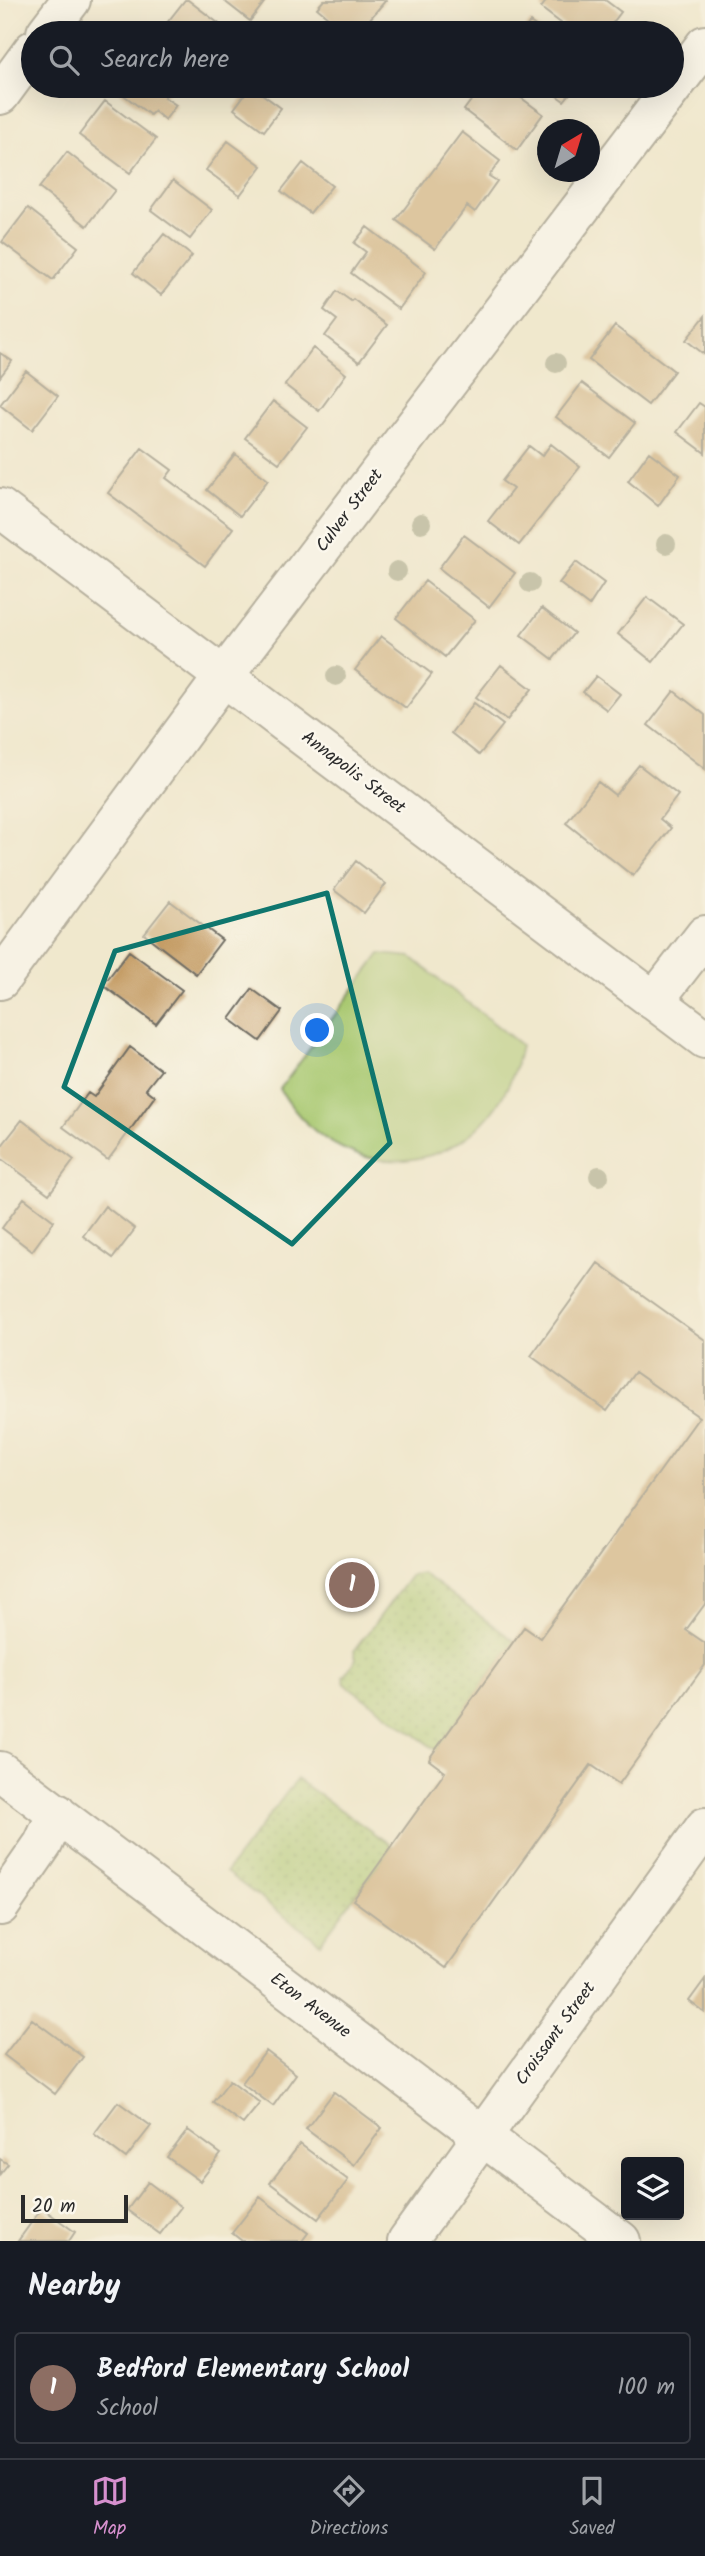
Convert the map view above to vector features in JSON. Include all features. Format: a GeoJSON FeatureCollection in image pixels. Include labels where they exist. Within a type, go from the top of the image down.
{"type":"FeatureCollection","features":[{"type":"Feature","properties":{"kind":"street"},"geometry":{"type":"LineString","coordinates":[[55,21],[71,0]]}},
{"type":"Feature","properties":{"kind":"street","name":"Culver Street"},"geometry":{"type":"LineString","coordinates":[[684,73],[705,45]]}},
{"type":"Feature","properties":{"kind":"street"},"geometry":{"type":"LineString","coordinates":[[0,95],[21,66]]}},
{"type":"Feature","properties":{"kind":"street","name":"Culver Street"},"geometry":{"type":"LineString","coordinates":[[0,980],[224,676],[665,98]]}},
{"type":"Feature","properties":{"kind":"street","name":"Annapolis Street"},"geometry":{"type":"LineString","coordinates":[[0,508],[705,1039]]}},
{"type":"Feature","properties":{"kind":"street"},"geometry":{"type":"LineString","coordinates":[[654,1001],[705,935]]}},
{"type":"Feature","properties":{"kind":"street","name":"Eton Avenue"},"geometry":{"type":"LineString","coordinates":[[0,1771],[621,2241]]}},
{"type":"Feature","properties":{"kind":"street"},"geometry":{"type":"LineString","coordinates":[[0,1906],[44,1844],[57,1813]]}},
{"type":"Feature","properties":{"kind":"street","name":"Croissant Street"},"geometry":{"type":"LineString","coordinates":[[407,2241],[705,1827]]}},
{"type":"Feature","properties":{"kind":"highlighted area"},"geometry":{"type":"Polygon","coordinates":[[[327,893],[390,1143],[292,1244],[64,1087],[115,951],[327,893]]]}},
{"type":"Feature","properties":{"kind":"green space"},"geometry":{"type":"Polygon","coordinates":[[[380,954],[411,957],[521,1045],[507,1089],[483,1123],[452,1146],[417,1159],[379,1159],[343,1148],[309,1125],[280,1089],[380,954]]]}},
{"type":"Feature","properties":{"kind":"green space"},"geometry":{"type":"Polygon","coordinates":[[[422,1573],[514,1641],[436,1750],[345,1684],[343,1677],[356,1659],[354,1651],[411,1575],[422,1573]]]}},
{"type":"Feature","properties":{"kind":"green space"},"geometry":{"type":"Polygon","coordinates":[[[297,1779],[392,1846],[320,1943],[226,1872],[297,1779]]]}},
{"type":"Feature","properties":{"kind":"building"},"geometry":{"type":"Polygon","coordinates":[[[185,0],[188,0],[215,21],[168,21],[185,0]]]}},
{"type":"Feature","properties":{"kind":"building"},"geometry":{"type":"Polygon","coordinates":[[[223,0],[266,0],[250,21],[223,0]]]}},
{"type":"Feature","properties":{"kind":"building"},"geometry":{"type":"Polygon","coordinates":[[[324,0],[386,0],[368,21],[333,21],[317,8],[324,0]]]}},
{"type":"Feature","properties":{"kind":"building"},"geometry":{"type":"Polygon","coordinates":[[[547,0],[605,0],[621,12],[614,21],[558,21],[541,8],[547,0]]]}},
{"type":"Feature","properties":{"kind":"building"},"geometry":{"type":"Polygon","coordinates":[[[128,98],[166,98],[176,105],[165,120],[154,111],[150,115],[128,98]]]}},
{"type":"Feature","properties":{"kind":"building"},"geometry":{"type":"Polygon","coordinates":[[[242,98],[267,98],[281,108],[264,131],[234,109],[242,98]]]}},
{"type":"Feature","properties":{"kind":"building"},"geometry":{"type":"Polygon","coordinates":[[[473,98],[521,98],[543,114],[517,150],[464,110],[473,98]]]}},
{"type":"Feature","properties":{"kind":"building"},"geometry":{"type":"Polygon","coordinates":[[[105,101],[156,139],[130,173],[79,135],[105,101]]]}},
{"type":"Feature","properties":{"kind":"building"},"geometry":{"type":"Polygon","coordinates":[[[462,132],[500,161],[489,176],[497,181],[475,212],[467,206],[435,249],[396,220],[462,132]]]}},
{"type":"Feature","properties":{"kind":"building"},"geometry":{"type":"Polygon","coordinates":[[[228,141],[262,166],[240,195],[206,170],[228,141]]]}},
{"type":"Feature","properties":{"kind":"building"},"geometry":{"type":"Polygon","coordinates":[[[67,152],[115,190],[87,226],[39,188],[67,152]]]}},
{"type":"Feature","properties":{"kind":"building"},"geometry":{"type":"Polygon","coordinates":[[[303,163],[332,186],[310,213],[281,191],[303,163]]]}},
{"type":"Feature","properties":{"kind":"building"},"geometry":{"type":"Polygon","coordinates":[[[173,180],[212,210],[190,239],[151,210],[173,180]]]}},
{"type":"Feature","properties":{"kind":"building"},"geometry":{"type":"Polygon","coordinates":[[[28,208],[78,247],[53,280],[2,242],[28,208]]]}},
{"type":"Feature","properties":{"kind":"building"},"geometry":{"type":"Polygon","coordinates":[[[367,227],[426,272],[399,309],[351,273],[366,252],[354,243],[367,227]]]}},
{"type":"Feature","properties":{"kind":"building"},"geometry":{"type":"Polygon","coordinates":[[[164,234],[192,256],[161,295],[133,273],[164,234]]]}},
{"type":"Feature","properties":{"kind":"building"},"geometry":{"type":"Polygon","coordinates":[[[337,291],[351,301],[353,299],[387,325],[359,362],[325,336],[337,320],[324,310],[337,291]]]}},
{"type":"Feature","properties":{"kind":"building"},"geometry":{"type":"Polygon","coordinates":[[[705,316],[705,355],[686,340],[705,316]]]}},
{"type":"Feature","properties":{"kind":"building"},"geometry":{"type":"Polygon","coordinates":[[[615,326],[674,371],[648,405],[589,360],[615,326]]]}},
{"type":"Feature","properties":{"kind":"building"},"geometry":{"type":"Polygon","coordinates":[[[313,348],[346,374],[319,411],[285,385],[313,348]]]}},
{"type":"Feature","properties":{"kind":"building"},"geometry":{"type":"Polygon","coordinates":[[[0,353],[12,361],[0,377],[0,353]]]}},
{"type":"Feature","properties":{"kind":"building"},"geometry":{"type":"Polygon","coordinates":[[[26,371],[58,396],[32,430],[0,405],[26,371]]]}},
{"type":"Feature","properties":{"kind":"building"},"geometry":{"type":"Polygon","coordinates":[[[582,383],[635,423],[609,457],[556,417],[582,383]]]}},
{"type":"Feature","properties":{"kind":"building"},"geometry":{"type":"Polygon","coordinates":[[[273,401],[307,427],[279,463],[245,438],[273,401]]]}},
{"type":"Feature","properties":{"kind":"building"},"geometry":{"type":"Polygon","coordinates":[[[699,403],[705,407],[705,453],[677,432],[699,403]]]}},
{"type":"Feature","properties":{"kind":"building"},"geometry":{"type":"Polygon","coordinates":[[[551,444],[580,467],[519,545],[488,521],[513,489],[502,481],[529,446],[542,456],[551,444]]]}},
{"type":"Feature","properties":{"kind":"building"},"geometry":{"type":"Polygon","coordinates":[[[142,448],[172,470],[166,478],[233,528],[205,566],[108,493],[142,448]]]}},
{"type":"Feature","properties":{"kind":"building"},"geometry":{"type":"Polygon","coordinates":[[[649,452],[680,475],[658,506],[628,481],[649,452]]]}},
{"type":"Feature","properties":{"kind":"building"},"geometry":{"type":"Polygon","coordinates":[[[235,454],[268,480],[240,516],[207,490],[235,454]]]}},
{"type":"Feature","properties":{"kind":"building"},"geometry":{"type":"Polygon","coordinates":[[[464,535],[515,573],[489,607],[439,568],[464,535]]]}},
{"type":"Feature","properties":{"kind":"building"},"geometry":{"type":"Polygon","coordinates":[[[576,562],[604,583],[589,606],[559,583],[576,562]]]}},
{"type":"Feature","properties":{"kind":"building"},"geometry":{"type":"Polygon","coordinates":[[[425,581],[475,620],[445,657],[396,618],[425,581]]]}},
{"type":"Feature","properties":{"kind":"building"},"geometry":{"type":"Polygon","coordinates":[[[647,597],[683,624],[653,662],[618,634],[647,597]]]}},
{"type":"Feature","properties":{"kind":"building"},"geometry":{"type":"Polygon","coordinates":[[[542,608],[574,633],[553,659],[521,635],[542,608]]]}},
{"type":"Feature","properties":{"kind":"building"},"geometry":{"type":"Polygon","coordinates":[[[381,636],[432,674],[406,708],[355,670],[381,636]]]}},
{"type":"Feature","properties":{"kind":"building"},"geometry":{"type":"Polygon","coordinates":[[[501,665],[532,689],[507,720],[476,697],[501,665]]]}},
{"type":"Feature","properties":{"kind":"building"},"geometry":{"type":"Polygon","coordinates":[[[596,676],[620,694],[607,710],[583,692],[596,676]]]}},
{"type":"Feature","properties":{"kind":"building"},"geometry":{"type":"Polygon","coordinates":[[[674,691],[705,715],[705,769],[648,725],[674,691]]]}},
{"type":"Feature","properties":{"kind":"building"},"geometry":{"type":"Polygon","coordinates":[[[474,703],[503,725],[479,755],[451,733],[474,703]]]}},
{"type":"Feature","properties":{"kind":"building"},"geometry":{"type":"Polygon","coordinates":[[[639,765],[678,795],[660,819],[671,828],[633,876],[566,823],[598,782],[615,795],[639,765]]]}},
{"type":"Feature","properties":{"kind":"building"},"geometry":{"type":"Polygon","coordinates":[[[356,861],[386,884],[364,913],[334,890],[356,861]]]}},
{"type":"Feature","properties":{"kind":"building"},"geometry":{"type":"Polygon","coordinates":[[[170,901],[222,940],[196,974],[144,934],[170,901]]]}},
{"type":"Feature","properties":{"kind":"building"},"geometry":{"type":"Polygon","coordinates":[[[129,951],[182,990],[156,1024],[103,985],[129,951]]]}},
{"type":"Feature","properties":{"kind":"building"},"geometry":{"type":"Polygon","coordinates":[[[252,989],[282,1011],[260,1041],[230,1019],[252,989]]]}},
{"type":"Feature","properties":{"kind":"building"},"geometry":{"type":"Polygon","coordinates":[[[130,1047],[161,1070],[146,1089],[155,1096],[108,1160],[63,1127],[88,1093],[94,1097],[130,1047]]]}},
{"type":"Feature","properties":{"kind":"building"},"geometry":{"type":"Polygon","coordinates":[[[22,1120],[74,1160],[49,1194],[0,1158],[0,1148],[22,1120]]]}},
{"type":"Feature","properties":{"kind":"building"},"geometry":{"type":"Polygon","coordinates":[[[24,1198],[54,1221],[32,1251],[2,1228],[24,1198]]]}},
{"type":"Feature","properties":{"kind":"building"},"geometry":{"type":"Polygon","coordinates":[[[105,1206],[135,1229],[113,1258],[83,1236],[105,1206]]]}},
{"type":"Feature","properties":{"kind":"building"},"geometry":{"type":"Polygon","coordinates":[[[598,1263],[705,1340],[705,1604],[686,1630],[705,1643],[705,1665],[619,1784],[591,1765],[446,1968],[353,1900],[445,1772],[429,1760],[431,1756],[524,1627],[540,1638],[699,1417],[635,1372],[607,1411],[531,1356],[598,1263]]]}},
{"type":"Feature","properties":{"kind":"building"},"geometry":{"type":"Polygon","coordinates":[[[705,1979],[705,2013],[689,2001],[705,1979]]]}},
{"type":"Feature","properties":{"kind":"building"},"geometry":{"type":"Polygon","coordinates":[[[32,2019],[83,2057],[55,2094],[4,2055],[32,2019]]]}},
{"type":"Feature","properties":{"kind":"building"},"geometry":{"type":"Polygon","coordinates":[[[266,2051],[296,2074],[273,2106],[242,2083],[266,2051]]]}},
{"type":"Feature","properties":{"kind":"building"},"geometry":{"type":"Polygon","coordinates":[[[230,2080],[260,2103],[243,2124],[213,2102],[230,2080]]]}},
{"type":"Feature","properties":{"kind":"building"},"geometry":{"type":"Polygon","coordinates":[[[334,2092],[382,2128],[354,2165],[306,2129],[334,2092]]]}},
{"type":"Feature","properties":{"kind":"building"},"geometry":{"type":"Polygon","coordinates":[[[118,2102],[151,2126],[126,2158],[94,2134],[118,2102]]]}},
{"type":"Feature","properties":{"kind":"building"},"geometry":{"type":"Polygon","coordinates":[[[188,2130],[221,2154],[200,2181],[167,2157],[188,2130]]]}},
{"type":"Feature","properties":{"kind":"building"},"geometry":{"type":"Polygon","coordinates":[[[300,2144],[348,2180],[318,2219],[270,2183],[300,2144]]]}},
{"type":"Feature","properties":{"kind":"building"},"geometry":{"type":"Polygon","coordinates":[[[0,2159],[8,2164],[0,2174],[0,2159]]]}},
{"type":"Feature","properties":{"kind":"building"},"geometry":{"type":"Polygon","coordinates":[[[148,2182],[181,2207],[160,2234],[127,2210],[148,2182]]]}},
{"type":"Feature","properties":{"kind":"building"},"geometry":{"type":"Polygon","coordinates":[[[260,2197],[308,2233],[302,2241],[242,2241],[232,2233],[260,2197]]]}},
{"type":"Feature","properties":{"kind":"building"},"geometry":{"type":"Polygon","coordinates":[[[42,2208],[75,2232],[69,2241],[18,2241],[42,2208]]]}},
{"type":"Feature","properties":{"kind":"place","name":"Bedford Elementary School"},"geometry":{"type":"Point","coordinates":[352,1585]}}]}
